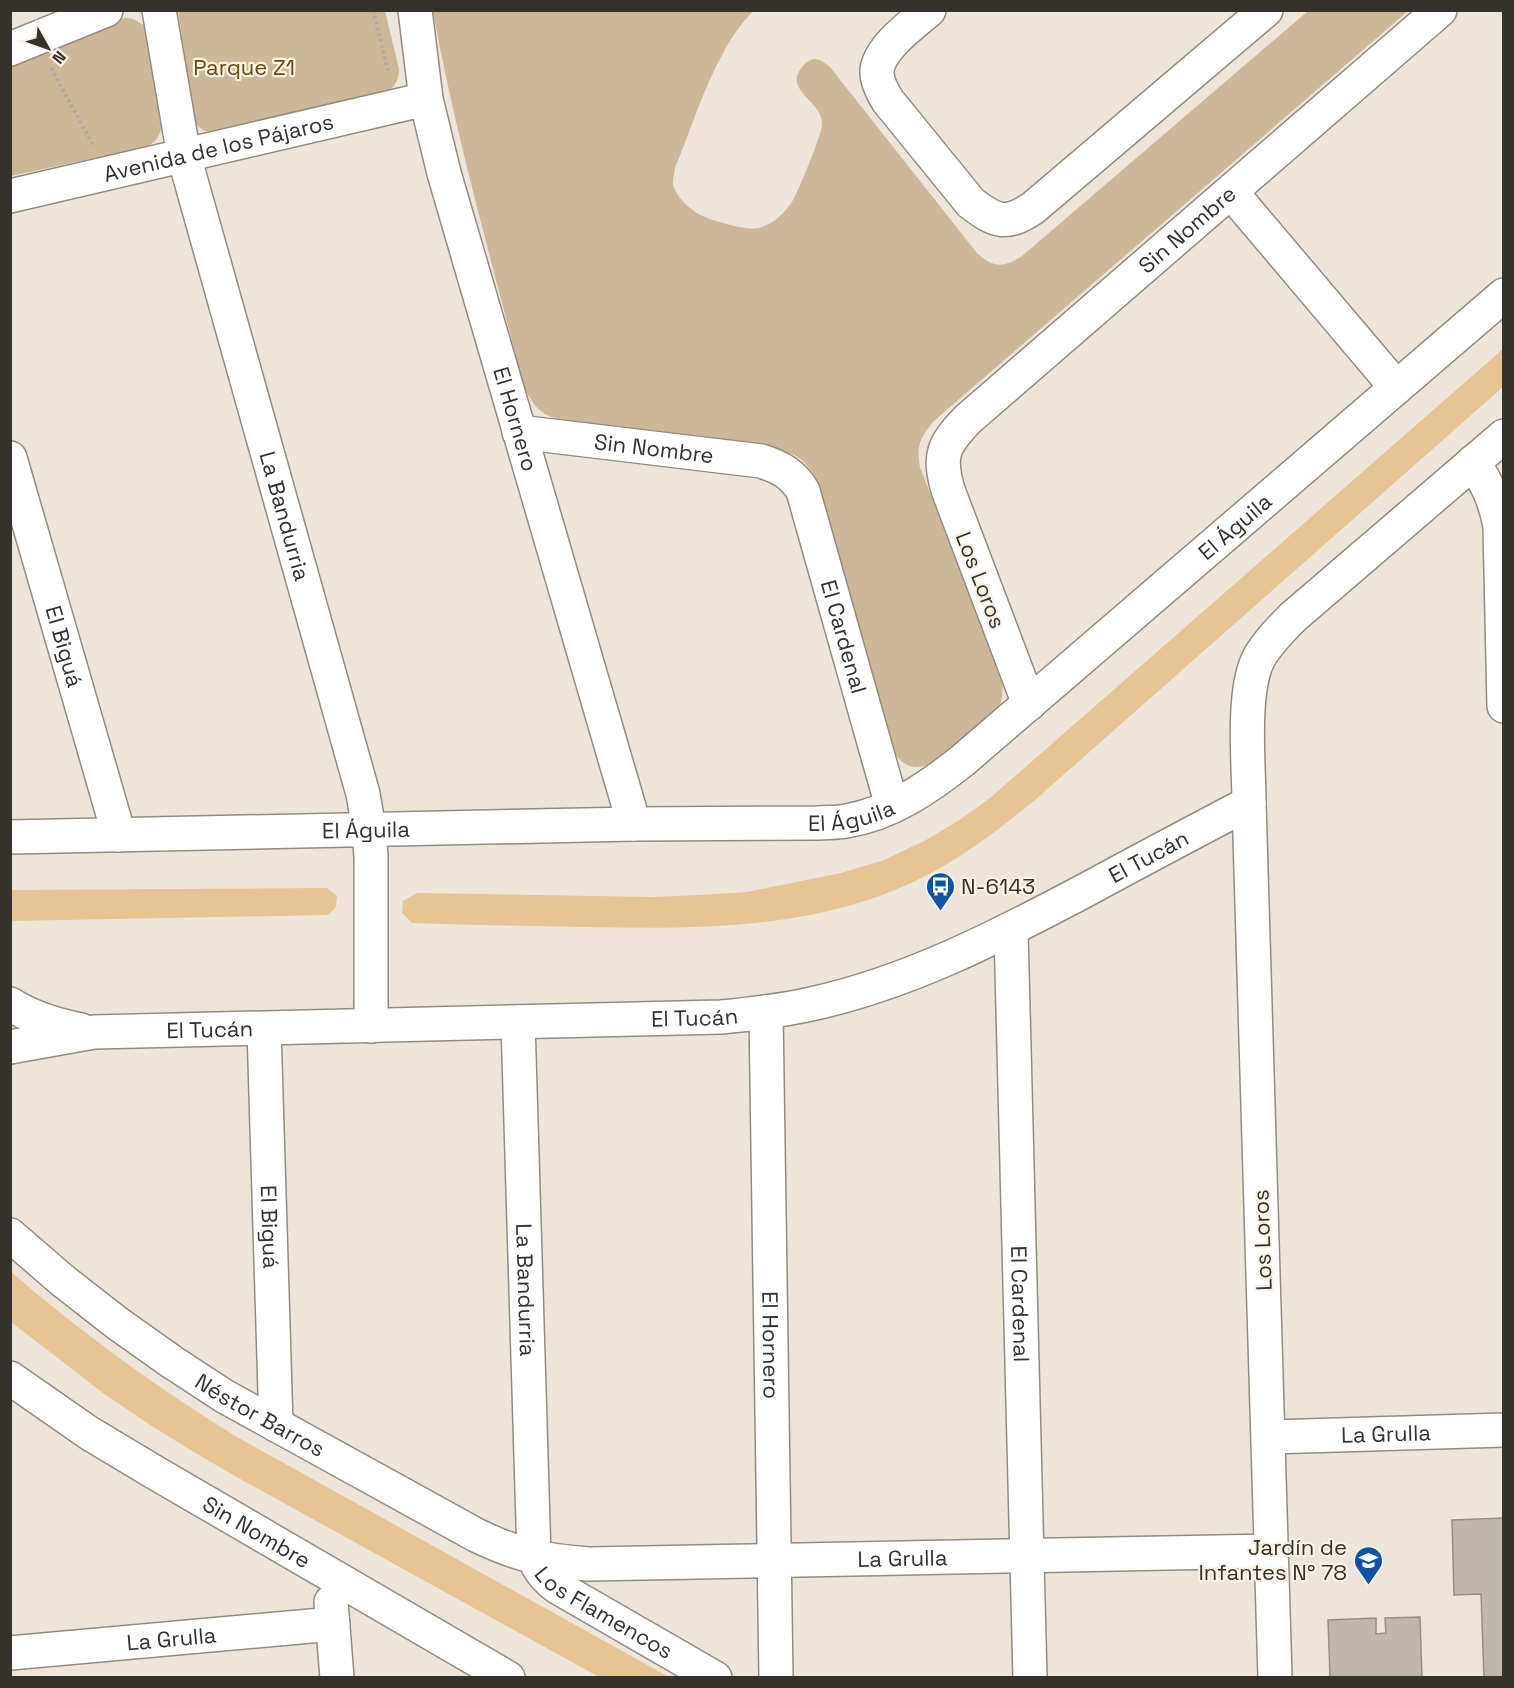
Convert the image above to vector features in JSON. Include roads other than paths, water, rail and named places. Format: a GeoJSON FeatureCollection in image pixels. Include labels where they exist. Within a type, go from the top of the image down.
{"type":"FeatureCollection","features":[{"type":"Feature","properties":{"kind":"street"},"geometry":{"type":"LineString","coordinates":[[10,49],[106,10]]}},
{"type":"Feature","properties":{"kind":"street","name":"La Bandurria"},"geometry":{"type":"LineString","coordinates":[[159,10],[184,156],[363,794],[371,857],[371,1026]]}},
{"type":"Feature","properties":{"kind":"street","name":"El Hornero"},"geometry":{"type":"LineString","coordinates":[[415,10],[426,99],[444,173],[634,824]]}},
{"type":"Feature","properties":{"kind":"street"},"geometry":{"type":"LineString","coordinates":[[929,10],[896,38],[884,52],[877,71],[881,87],[888,101],[971,203],[986,214],[1000,220],[1018,218],[1033,208],[1266,10]]}},
{"type":"Feature","properties":{"kind":"street","name":"Sin Nombre"},"geometry":{"type":"LineString","coordinates":[[943,454],[952,436],[968,419],[1440,10]]}},
{"type":"Feature","properties":{"kind":"street","name":"Avenida de los Pájaros"},"geometry":{"type":"LineString","coordinates":[[10,196],[426,99]]}},
{"type":"Feature","properties":{"kind":"street"},"geometry":{"type":"LineString","coordinates":[[1231,192],[1396,387]]}},
{"type":"Feature","properties":{"kind":"street","name":"El Águila"},"geometry":{"type":"LineString","coordinates":[[10,837],[634,824],[818,823],[846,821],[870,815],[936,782],[1503,295]]}},
{"type":"Feature","properties":{"kind":"street","name":"Sin Nombre"},"geometry":{"type":"LineString","coordinates":[[519,432],[761,461],[787,472]]}},
{"type":"Feature","properties":{"kind":"street"},"geometry":{"type":"LineString","coordinates":[[1249,803],[1248,704],[1251,680],[1259,657],[1273,637],[1293,616],[1503,436]]}},
{"type":"Feature","properties":{"kind":"street","name":"Los Loros"},"geometry":{"type":"LineString","coordinates":[[943,454],[943,471],[948,490],[1029,704]]}},
{"type":"Feature","properties":{"kind":"street","name":"El Biguá"},"geometry":{"type":"LineString","coordinates":[[10,458],[119,835]]}},
{"type":"Feature","properties":{"kind":"street"},"geometry":{"type":"LineString","coordinates":[[1473,462],[1494,500],[1500,527],[1503,706]]}},
{"type":"Feature","properties":{"kind":"street","name":"El Cardenal"},"geometry":{"type":"LineString","coordinates":[[787,472],[797,480],[803,491],[892,806]]}},
{"type":"Feature","properties":{"kind":"street","name":"Los Loros"},"geometry":{"type":"LineString","coordinates":[[1249,803],[1275,1677]]}},
{"type":"Feature","properties":{"kind":"street","name":"El Tucán"},"geometry":{"type":"LineString","coordinates":[[10,1047],[94,1032],[710,1017],[766,1012],[811,1004],[860,991],[906,975],[1011,930],[1249,803]]}},
{"type":"Feature","properties":{"kind":"street","name":"El Cardenal"},"geometry":{"type":"LineString","coordinates":[[1011,930],[1030,1677]]}},
{"type":"Feature","properties":{"kind":"street","name":"El Tucán"},"geometry":{"type":"LineString","coordinates":[[10,1004],[26,1014],[45,1021],[94,1032]]}},
{"type":"Feature","properties":{"kind":"street","name":"El Hornero"},"geometry":{"type":"LineString","coordinates":[[766,1012],[776,1677]]}},
{"type":"Feature","properties":{"kind":"street","name":"La Bandurria"},"geometry":{"type":"LineString","coordinates":[[518,1022],[534,1557]]}},
{"type":"Feature","properties":{"kind":"street","name":"El Biguá"},"geometry":{"type":"LineString","coordinates":[[264,1029],[276,1425]]}},
{"type":"Feature","properties":{"kind":"street","name":"Néstor Barros"},"geometry":{"type":"LineString","coordinates":[[10,1234],[62,1280],[126,1330],[224,1396],[476,1535],[504,1548],[534,1557]]}},
{"type":"Feature","properties":{"kind":"street","name":"Sin Nombre"},"geometry":{"type":"LineString","coordinates":[[10,1377],[89,1433],[508,1677]]}},
{"type":"Feature","properties":{"kind":"street","name":"La Grulla"},"geometry":{"type":"LineString","coordinates":[[1268,1437],[1503,1430]]}},
{"type":"Feature","properties":{"kind":"street","name":"La Grulla"},"geometry":{"type":"LineString","coordinates":[[534,1557],[589,1564],[1272,1551]]}},
{"type":"Feature","properties":{"kind":"street","name":"Los Flamencos"},"geometry":{"type":"LineString","coordinates":[[534,1557],[544,1575],[559,1588],[716,1677]]}},
{"type":"Feature","properties":{"kind":"street"},"geometry":{"type":"LineString","coordinates":[[329,1574],[338,1677]]}},
{"type":"Feature","properties":{"kind":"street","name":"La Grulla"},"geometry":{"type":"LineString","coordinates":[[10,1653],[333,1624]]}},
{"type":"Feature","properties":{"kind":"place","name":"N-6143"},"geometry":{"type":"Point","coordinates":[940,912]}},
{"type":"Feature","properties":{"kind":"place","name":"Jardín de Infantes N° 78"},"geometry":{"type":"Point","coordinates":[1368,1586]}},
{"type":"Feature","properties":{"kind":"park label","name":"Parque Z1"},"geometry":{"type":"Point","coordinates":[244,67]}}]}
